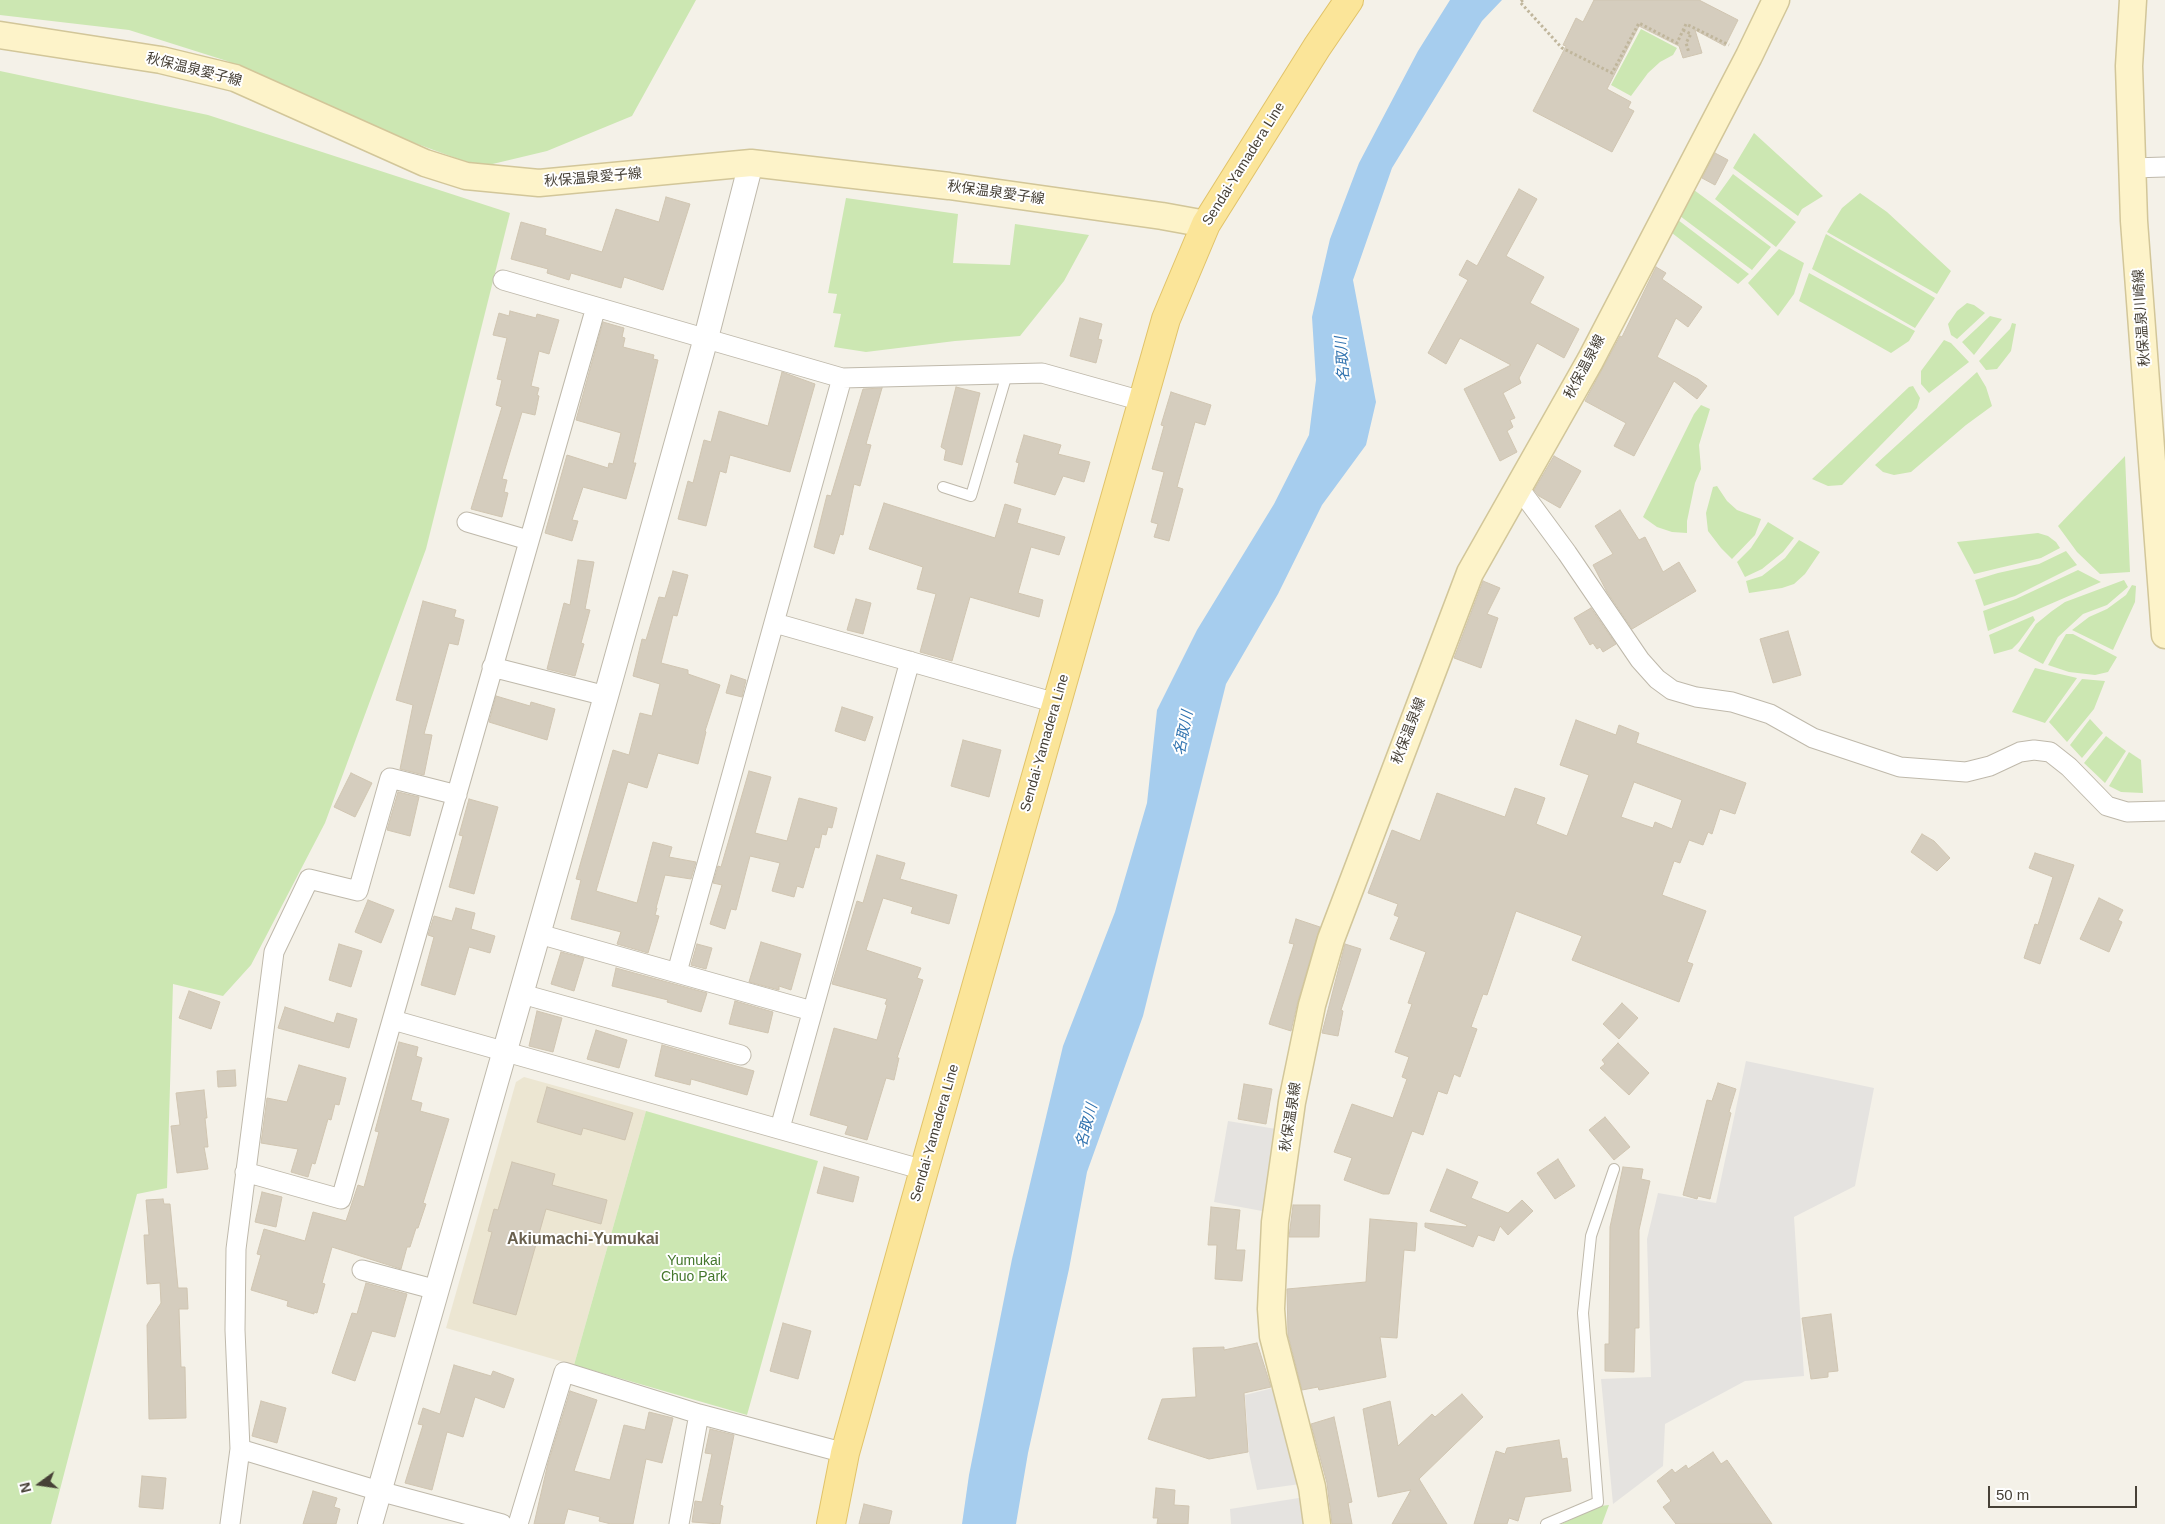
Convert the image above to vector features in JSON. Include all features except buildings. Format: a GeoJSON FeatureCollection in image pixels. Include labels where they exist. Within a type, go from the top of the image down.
{"type":"FeatureCollection","features":[{"type":"Feature","properties":{"kind":"main road","name":"Sendai-Yamadera Line"},"geometry":{"type":"LineString","coordinates":[[831,1524],[845,1453],[1166,319],[1206,224],[1317,47],[1349,0]]}},
{"type":"Feature","properties":{"kind":"main road","name":"秋保温泉線"},"geometry":{"type":"LineString","coordinates":[[1317,1524],[1312,1487],[1271,1322],[1275,1222],[1292,1102],[1312,1005],[1331,938],[1470,573],[1590,361],[1749,56],[1776,0]]}},
{"type":"Feature","properties":{"kind":"main road","name":"秋保温泉川崎線"},"geometry":{"type":"LineString","coordinates":[[2133,0],[2129,66],[2132,168],[2165,635]]}},
{"type":"Feature","properties":{"kind":"main road","name":"秋保温泉愛子線"},"geometry":{"type":"LineString","coordinates":[[0,35],[161,60],[235,78],[425,163],[466,176],[539,183],[751,163],[959,188],[1162,216],[1206,224]]}},
{"type":"Feature","properties":{"kind":"street"},"geometry":{"type":"LineString","coordinates":[[370,1524],[606,696],[706,338],[751,163]]}},
{"type":"Feature","properties":{"kind":"street"},"geometry":{"type":"LineString","coordinates":[[2132,168],[2165,167]]}},
{"type":"Feature","properties":{"kind":"street"},"geometry":{"type":"LineString","coordinates":[[502,280],[842,378],[1042,373],[1142,401]]}},
{"type":"Feature","properties":{"kind":"street"},"geometry":{"type":"LineString","coordinates":[[245,1172],[341,1198],[596,307]]}},
{"type":"Feature","properties":{"kind":"street"},"geometry":{"type":"LineString","coordinates":[[677,972],[842,378]]}},
{"type":"Feature","properties":{"kind":"street"},"geometry":{"type":"LineString","coordinates":[[1519,488],[1567,552],[1640,660],[1657,679],[1672,690],[1696,697],[1732,702],[1770,714],[1813,738],[1900,767],[1966,772],[1990,766],[2020,752],[2034,750],[2050,752],[2069,767],[2107,806],[2127,812],[2165,811]]}},
{"type":"Feature","properties":{"kind":"street"},"geometry":{"type":"LineString","coordinates":[[467,522],[528,540]]}},
{"type":"Feature","properties":{"kind":"street"},"geometry":{"type":"LineString","coordinates":[[775,623],[1056,703]]}},
{"type":"Feature","properties":{"kind":"street"},"geometry":{"type":"LineString","coordinates":[[780,1128],[910,661]]}},
{"type":"Feature","properties":{"kind":"street"},"geometry":{"type":"LineString","coordinates":[[492,667],[606,696]]}},
{"type":"Feature","properties":{"kind":"street"},"geometry":{"type":"LineString","coordinates":[[230,1524],[240,1449],[235,1330],[236,1249],[274,952],[309,879],[358,891],[390,778],[457,795]]}},
{"type":"Feature","properties":{"kind":"street"},"geometry":{"type":"LineString","coordinates":[[539,934],[812,1011]]}},
{"type":"Feature","properties":{"kind":"street"},"geometry":{"type":"LineString","coordinates":[[522,994],[741,1055]]}},
{"type":"Feature","properties":{"kind":"street"},"geometry":{"type":"LineString","coordinates":[[393,1020],[924,1170]]}},
{"type":"Feature","properties":{"kind":"street"},"geometry":{"type":"LineString","coordinates":[[362,1270],[437,1290]]}},
{"type":"Feature","properties":{"kind":"street"},"geometry":{"type":"LineString","coordinates":[[518,1524],[564,1372],[699,1414],[845,1453]]}},
{"type":"Feature","properties":{"kind":"street"},"geometry":{"type":"LineString","coordinates":[[679,1524],[699,1414]]}},
{"type":"Feature","properties":{"kind":"street"},"geometry":{"type":"LineString","coordinates":[[240,1449],[379,1491],[502,1524]]}},
{"type":"Feature","properties":{"kind":"lane"},"geometry":{"type":"LineString","coordinates":[[943,487],[972,496],[1007,374]]}},
{"type":"Feature","properties":{"kind":"lane"},"geometry":{"type":"LineString","coordinates":[[1546,1524],[1598,1502],[1583,1313],[1591,1236],[1614,1170]]}},
{"type":"Feature","properties":{"kind":"path"},"geometry":{"type":"LineString","coordinates":[[1523,0],[1520,2],[1562,48],[1612,73],[1639,23],[1677,43],[1686,24],[1749,56]]}},
{"type":"Feature","properties":{"kind":"path"},"geometry":{"type":"LineString","coordinates":[[1683,30],[1691,34],[1686,43],[1689,53]]}},
{"type":"Feature","properties":{"kind":"shaded area"},"geometry":{"type":"Polygon","coordinates":[[[1746,1061],[1874,1088],[1855,1186],[1794,1217],[1804,1376],[1745,1381],[1665,1424],[1663,1466],[1613,1504],[1601,1379],[1651,1377],[1647,1239],[1658,1193],[1716,1203],[1746,1061]]]}},
{"type":"Feature","properties":{"kind":"shaded area"},"geometry":{"type":"Polygon","coordinates":[[[524,1077],[646,1111],[574,1365],[446,1328],[516,1082],[524,1077]]]}},
{"type":"Feature","properties":{"kind":"shaded area"},"geometry":{"type":"Polygon","coordinates":[[[1228,1121],[1276,1129],[1262,1211],[1214,1202],[1228,1121]]]}},
{"type":"Feature","properties":{"kind":"shaded area"},"geometry":{"type":"Polygon","coordinates":[[[1277,1387],[1300,1484],[1257,1490],[1249,1453],[1245,1395],[1277,1387]]]}},
{"type":"Feature","properties":{"kind":"shaded area"},"geometry":{"type":"Polygon","coordinates":[[[1305,1497],[1308,1524],[1231,1524],[1230,1509],[1305,1497]]]}},
{"type":"Feature","properties":{"kind":"green space"},"geometry":{"type":"Polygon","coordinates":[[[0,0],[696,0],[632,116],[547,151],[480,167],[401,138],[227,61],[129,30],[0,15],[0,0]]]}},
{"type":"Feature","properties":{"kind":"green space"},"geometry":{"type":"Polygon","coordinates":[[[1641,29],[1677,48],[1673,55],[1660,62],[1648,73],[1631,96],[1611,85],[1641,29]]]}},
{"type":"Feature","properties":{"kind":"green space"},"geometry":{"type":"Polygon","coordinates":[[[0,71],[208,115],[510,213],[426,549],[325,823],[251,965],[223,996],[173,984],[167,1188],[137,1194],[51,1524],[0,1524],[0,71]]]}},
{"type":"Feature","properties":{"kind":"green space"},"geometry":{"type":"Polygon","coordinates":[[[1754,133],[1823,196],[1802,209],[1798,216],[1733,168],[1754,133]]]}},
{"type":"Feature","properties":{"kind":"green space"},"geometry":{"type":"Polygon","coordinates":[[[1733,174],[1796,222],[1776,247],[1715,199],[1733,174]]]}},
{"type":"Feature","properties":{"kind":"green space"},"geometry":{"type":"Polygon","coordinates":[[[1694,190],[1771,247],[1752,270],[1680,216],[1694,190]]]}},
{"type":"Feature","properties":{"kind":"green space"},"geometry":{"type":"Polygon","coordinates":[[[1860,193],[1887,212],[1951,271],[1937,294],[1827,232],[1842,208],[1860,193]]]}},
{"type":"Feature","properties":{"kind":"green space"},"geometry":{"type":"Polygon","coordinates":[[[846,198],[958,214],[953,263],[1010,265],[1015,224],[1089,235],[1064,281],[1020,336],[955,341],[866,352],[834,347],[841,314],[833,313],[837,294],[828,293],[846,198]]]}},
{"type":"Feature","properties":{"kind":"green space"},"geometry":{"type":"Polygon","coordinates":[[[1678,220],[1749,274],[1738,284],[1672,233],[1678,220]]]}},
{"type":"Feature","properties":{"kind":"green space"},"geometry":{"type":"Polygon","coordinates":[[[1826,234],[1935,298],[1915,328],[1812,269],[1826,234]]]}},
{"type":"Feature","properties":{"kind":"green space"},"geometry":{"type":"Polygon","coordinates":[[[1779,249],[1804,263],[1794,294],[1778,316],[1748,283],[1779,249]]]}},
{"type":"Feature","properties":{"kind":"green space"},"geometry":{"type":"Polygon","coordinates":[[[1809,273],[1915,331],[1909,341],[1891,353],[1799,301],[1809,273]]]}},
{"type":"Feature","properties":{"kind":"green space"},"geometry":{"type":"Polygon","coordinates":[[[1967,303],[1974,305],[1985,313],[1957,339],[1951,335],[1948,324],[1957,311],[1967,303]]]}},
{"type":"Feature","properties":{"kind":"green space"},"geometry":{"type":"Polygon","coordinates":[[[1990,316],[2002,319],[1974,355],[1962,342],[1990,316]]]}},
{"type":"Feature","properties":{"kind":"green space"},"geometry":{"type":"Polygon","coordinates":[[[2012,323],[2016,324],[2011,351],[1997,369],[1986,370],[1979,361],[2010,329],[2012,323]]]}},
{"type":"Feature","properties":{"kind":"green space"},"geometry":{"type":"Polygon","coordinates":[[[1944,340],[1951,343],[1969,362],[1929,393],[1921,384],[1921,371],[1944,340]]]}},
{"type":"Feature","properties":{"kind":"green space"},"geometry":{"type":"Polygon","coordinates":[[[1977,372],[1986,387],[1992,406],[1966,425],[1911,472],[1894,475],[1883,472],[1875,465],[1977,372]]]}},
{"type":"Feature","properties":{"kind":"green space"},"geometry":{"type":"Polygon","coordinates":[[[1913,386],[1920,398],[1917,408],[1842,485],[1828,486],[1812,479],[1909,387],[1913,386]]]}},
{"type":"Feature","properties":{"kind":"green space"},"geometry":{"type":"Polygon","coordinates":[[[1701,405],[1710,409],[1699,445],[1701,469],[1695,483],[1687,521],[1687,533],[1672,532],[1657,527],[1643,517],[1694,414],[1701,405]]]}},
{"type":"Feature","properties":{"kind":"green space"},"geometry":{"type":"Polygon","coordinates":[[[2125,456],[2130,572],[2100,574],[2077,552],[2058,526],[2125,456]]]}},
{"type":"Feature","properties":{"kind":"green space"},"geometry":{"type":"Polygon","coordinates":[[[1717,486],[1727,501],[1737,510],[1761,519],[1755,535],[1732,559],[1708,531],[1706,513],[1713,487],[1717,486]]]}},
{"type":"Feature","properties":{"kind":"green space"},"geometry":{"type":"Polygon","coordinates":[[[1768,522],[1794,538],[1783,552],[1762,569],[1745,577],[1737,562],[1751,548],[1768,522]]]}},
{"type":"Feature","properties":{"kind":"green space"},"geometry":{"type":"Polygon","coordinates":[[[2038,533],[2048,536],[2060,548],[2041,558],[1974,574],[1957,542],[2038,533]]]}},
{"type":"Feature","properties":{"kind":"green space"},"geometry":{"type":"Polygon","coordinates":[[[1799,540],[1820,552],[1805,574],[1794,584],[1782,588],[1749,593],[1746,581],[1762,576],[1785,558],[1799,540]]]}},
{"type":"Feature","properties":{"kind":"green space"},"geometry":{"type":"Polygon","coordinates":[[[2066,551],[2077,565],[2015,596],[1984,606],[1975,580],[2039,564],[2066,551]]]}},
{"type":"Feature","properties":{"kind":"green space"},"geometry":{"type":"Polygon","coordinates":[[[2078,570],[2101,582],[1988,631],[1983,611],[2016,599],[2078,570]]]}},
{"type":"Feature","properties":{"kind":"green space"},"geometry":{"type":"Polygon","coordinates":[[[2124,580],[2128,587],[2107,605],[2083,614],[2058,637],[2043,664],[2018,651],[2036,624],[2065,602],[2124,580]]]}},
{"type":"Feature","properties":{"kind":"green space"},"geometry":{"type":"Polygon","coordinates":[[[2132,585],[2136,586],[2135,602],[2113,650],[2072,630],[2089,617],[2107,609],[2126,595],[2132,585]]]}},
{"type":"Feature","properties":{"kind":"green space"},"geometry":{"type":"Polygon","coordinates":[[[2033,616],[2035,620],[2012,649],[1994,654],[1989,635],[2033,616]]]}},
{"type":"Feature","properties":{"kind":"green space"},"geometry":{"type":"Polygon","coordinates":[[[2066,634],[2073,634],[2117,657],[2108,672],[2095,675],[2069,672],[2048,665],[2066,634]]]}},
{"type":"Feature","properties":{"kind":"green space"},"geometry":{"type":"Polygon","coordinates":[[[2035,668],[2077,678],[2045,723],[2012,712],[2035,668]]]}},
{"type":"Feature","properties":{"kind":"green space"},"geometry":{"type":"Polygon","coordinates":[[[2082,679],[2105,681],[2094,709],[2067,742],[2049,722],[2082,679]]]}},
{"type":"Feature","properties":{"kind":"green space"},"geometry":{"type":"Polygon","coordinates":[[[2090,719],[2103,733],[2082,758],[2070,745],[2090,719]]]}},
{"type":"Feature","properties":{"kind":"green space"},"geometry":{"type":"Polygon","coordinates":[[[2106,736],[2126,751],[2105,783],[2084,763],[2106,736]]]}},
{"type":"Feature","properties":{"kind":"green space"},"geometry":{"type":"Polygon","coordinates":[[[2129,752],[2141,760],[2143,793],[2121,792],[2109,786],[2129,752]]]}},
{"type":"Feature","properties":{"kind":"green space","name":"Yumukai Chuo Park"},"geometry":{"type":"Polygon","coordinates":[[[646,1111],[818,1161],[747,1415],[574,1365],[646,1111]]]}},
{"type":"Feature","properties":{"kind":"green space"},"geometry":{"type":"Polygon","coordinates":[[[1609,1505],[1602,1524],[1561,1524],[1600,1506],[1609,1505]]]}},
{"type":"Feature","properties":{"kind":"water","name":"名取川"},"geometry":{"type":"Polygon","coordinates":[[[1450,0],[1502,0],[1482,21],[1392,168],[1353,280],[1376,402],[1366,445],[1322,505],[1278,594],[1226,684],[1143,1016],[1087,1172],[1069,1269],[1028,1453],[1016,1524],[962,1524],[969,1475],[1012,1259],[1063,1046],[1115,912],[1147,803],[1157,710],[1197,630],[1274,504],[1309,435],[1316,380],[1312,317],[1330,239],[1359,163],[1418,51],[1450,0]]]}},
{"type":"Feature","properties":{"kind":"district","name":"Akiumachi-Yumukai"},"geometry":{"type":"Point","coordinates":[583,1240]}}]}
